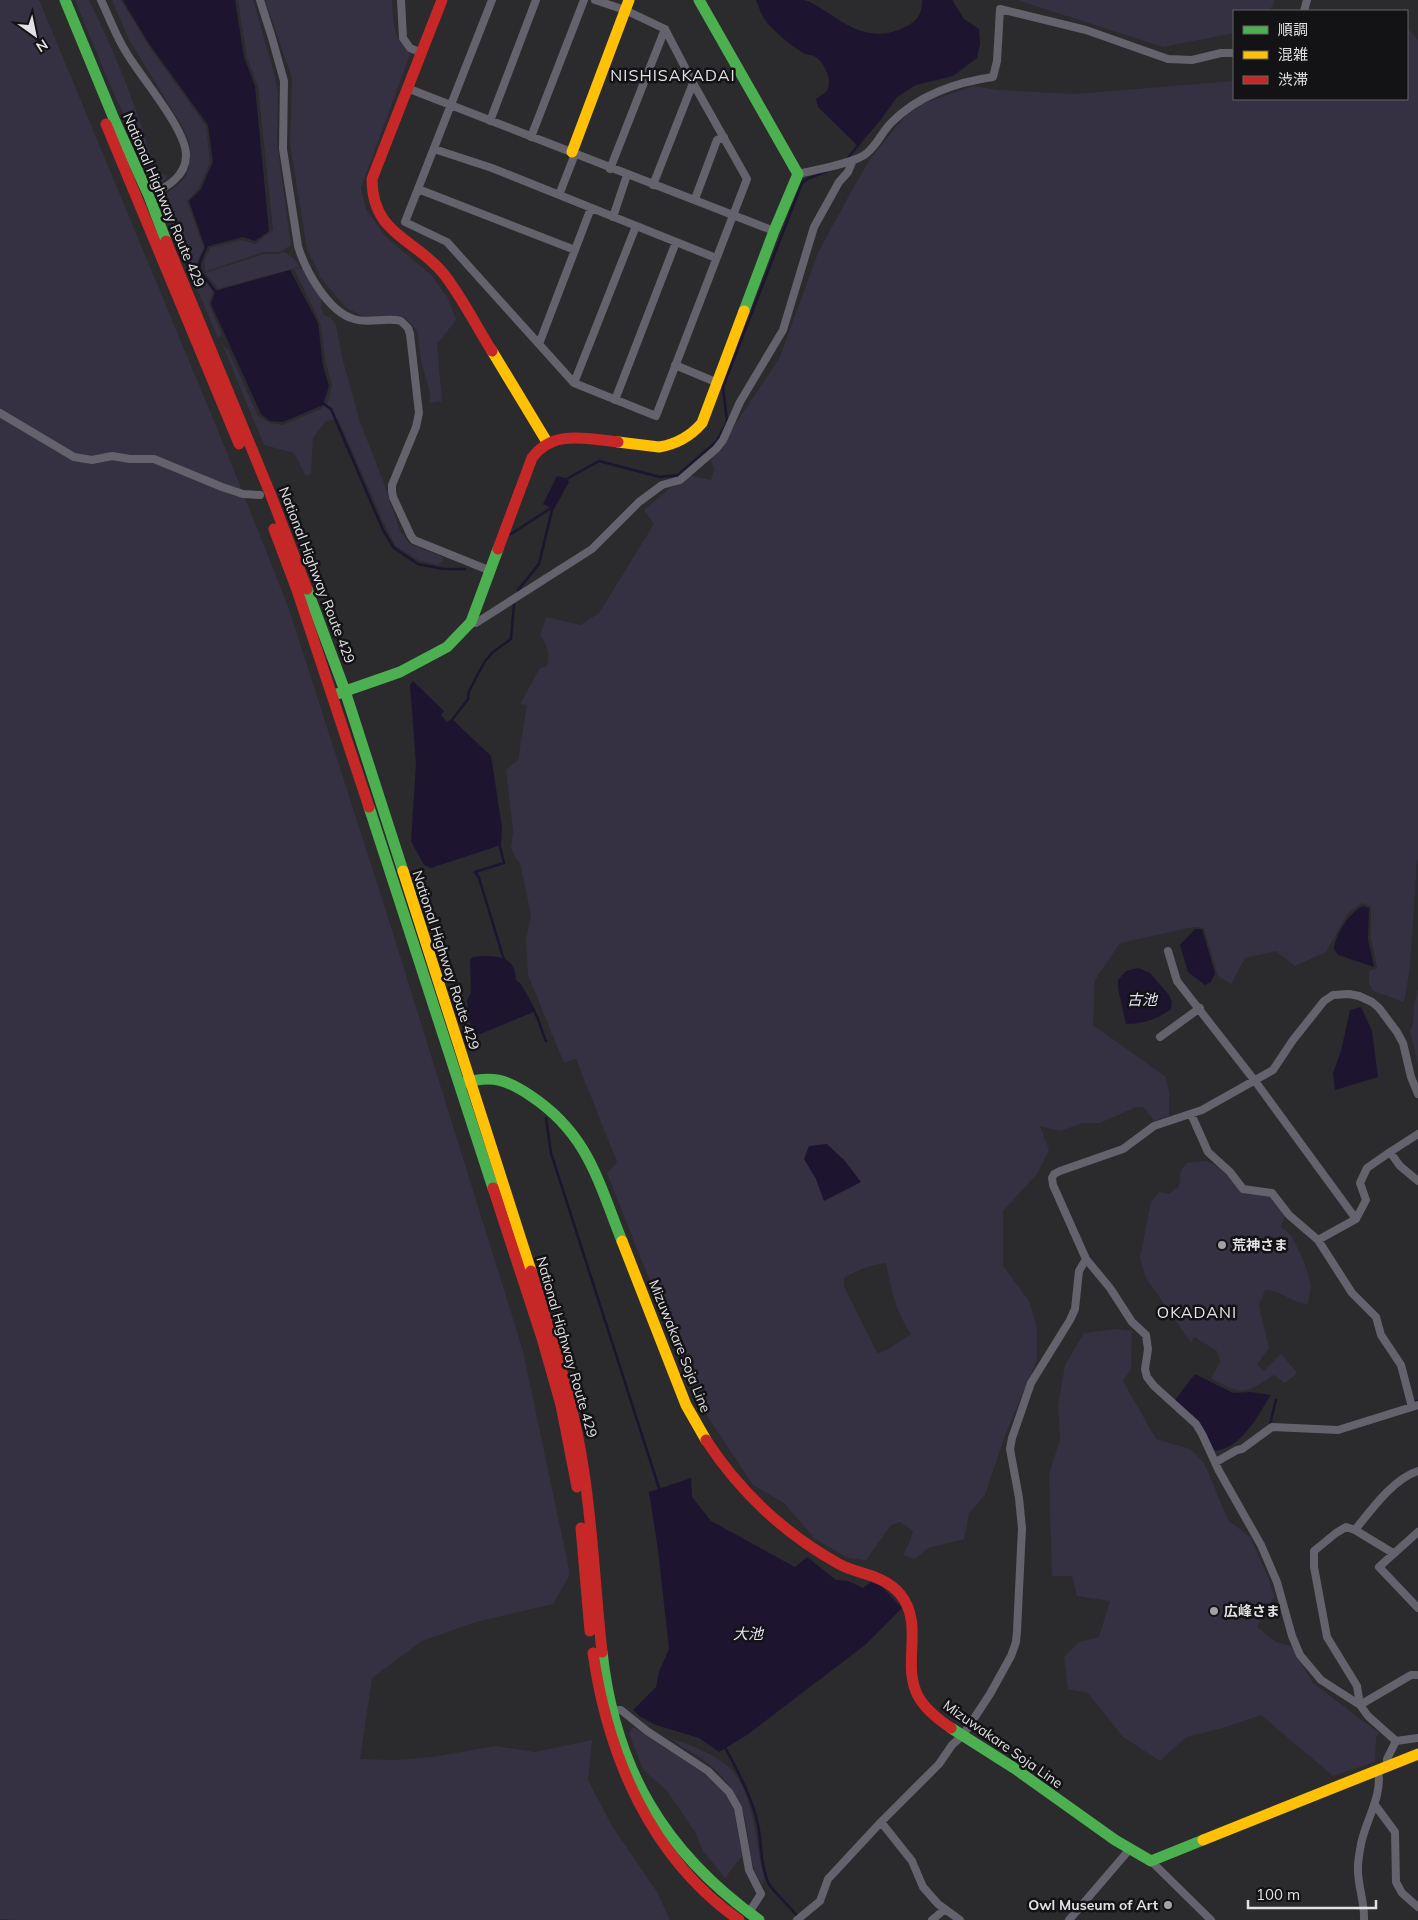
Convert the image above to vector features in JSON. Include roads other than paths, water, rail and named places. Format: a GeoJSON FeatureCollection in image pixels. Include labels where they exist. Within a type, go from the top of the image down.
{"type":"FeatureCollection","features":[{"type":"Feature","properties":{"kind":"main road","name":"National Highway Route 429"},"geometry":{"type":"LineString","coordinates":[[54,0],[260,495],[339,693]]}},
{"type":"Feature","properties":{"kind":"main road","name":"National Highway Route 429"},"geometry":{"type":"LineString","coordinates":[[64,0],[149,196],[182,282],[273,502],[339,693],[464,1083],[561,1405],[578,1490],[593,1656],[608,1711],[610,1739],[622,1772],[649,1822],[673,1856],[701,1888],[744,1918],[759,1920]]}},
{"type":"Feature","properties":{"kind":"main road"},"geometry":{"type":"LineString","coordinates":[[442,0],[372,180],[372,194],[377,210],[389,228],[432,262],[449,282],[547,442]]}},
{"type":"Feature","properties":{"kind":"main road"},"geometry":{"type":"LineString","coordinates":[[339,693],[400,672],[429,657],[447,647],[471,622],[532,458],[547,442],[555,438],[570,436],[659,447],[670,446],[687,438],[702,424],[774,231],[798,174],[699,0]]}},
{"type":"Feature","properties":{"kind":"main road"},"geometry":{"type":"LineString","coordinates":[[573,153],[627,5]]}},
{"type":"Feature","properties":{"kind":"main road","name":"Mizuwakare Soja Line"},"geometry":{"type":"LineString","coordinates":[[464,1083],[487,1078],[505,1081],[518,1087],[536,1099],[566,1126],[577,1139],[593,1167],[686,1405],[704,1438],[719,1461],[744,1492],[792,1534],[810,1548],[841,1566],[872,1574],[901,1595],[907,1605],[912,1624],[912,1676],[915,1690],[927,1708],[1088,1822],[1129,1850],[1151,1861]]}},
{"type":"Feature","properties":{"kind":"main road"},"geometry":{"type":"LineString","coordinates":[[1151,1861],[1418,1754]]}},
{"type":"Feature","properties":{"kind":"street"},"geometry":{"type":"LineString","coordinates":[[101,0],[125,51],[179,131],[185,147],[186,160],[177,178],[167,187],[136,200]]}},
{"type":"Feature","properties":{"kind":"street"},"geometry":{"type":"LineString","coordinates":[[260,0],[284,81],[283,149],[301,258],[326,297],[340,312],[360,320],[401,321],[408,328],[410,334],[420,413],[392,486],[393,497],[414,540],[490,571]]}},
{"type":"Feature","properties":{"kind":"street"},"geometry":{"type":"LineString","coordinates":[[401,0],[403,38],[410,48],[422,52]]}},
{"type":"Feature","properties":{"kind":"street"},"geometry":{"type":"LineString","coordinates":[[492,0],[405,222],[446,242],[574,383],[656,416],[748,179],[693,83],[665,28],[627,5],[595,0]]}},
{"type":"Feature","properties":{"kind":"street"},"geometry":{"type":"LineString","coordinates":[[490,121],[536,0]]}},
{"type":"Feature","properties":{"kind":"street"},"geometry":{"type":"LineString","coordinates":[[531,137],[584,0]]}},
{"type":"Feature","properties":{"kind":"street"},"geometry":{"type":"LineString","coordinates":[[798,174],[853,160],[867,154],[889,124],[906,108],[924,98],[976,79],[993,77],[1000,9],[1086,30],[1168,59],[1192,60],[1221,53],[1233,53]]}},
{"type":"Feature","properties":{"kind":"street"},"geometry":{"type":"LineString","coordinates":[[610,169],[665,28]]}},
{"type":"Feature","properties":{"kind":"street"},"geometry":{"type":"LineString","coordinates":[[653,185],[693,83]]}},
{"type":"Feature","properties":{"kind":"street"},"geometry":{"type":"LineString","coordinates":[[407,88],[610,169],[774,231]]}},
{"type":"Feature","properties":{"kind":"street"},"geometry":{"type":"LineString","coordinates":[[694,200],[717,140],[724,137]]}},
{"type":"Feature","properties":{"kind":"street"},"geometry":{"type":"LineString","coordinates":[[434,149],[492,168],[716,258]]}},
{"type":"Feature","properties":{"kind":"street"},"geometry":{"type":"LineString","coordinates":[[559,196],[573,153]]}},
{"type":"Feature","properties":{"kind":"street"},"geometry":{"type":"LineString","coordinates":[[471,622],[476,623],[592,549],[639,502],[662,484],[680,480],[716,449],[723,440],[740,402],[783,330],[814,227],[853,160]]}},
{"type":"Feature","properties":{"kind":"street"},"geometry":{"type":"LineString","coordinates":[[612,217],[628,175]]}},
{"type":"Feature","properties":{"kind":"street"},"geometry":{"type":"LineString","coordinates":[[418,189],[575,250]]}},
{"type":"Feature","properties":{"kind":"street"},"geometry":{"type":"LineString","coordinates":[[539,344],[591,208]]}},
{"type":"Feature","properties":{"kind":"street"},"geometry":{"type":"LineString","coordinates":[[574,383],[636,226]]}},
{"type":"Feature","properties":{"kind":"street"},"geometry":{"type":"LineString","coordinates":[[615,400],[676,242]]}},
{"type":"Feature","properties":{"kind":"street"},"geometry":{"type":"LineString","coordinates":[[676,365],[718,383]]}},
{"type":"Feature","properties":{"kind":"street"},"geometry":{"type":"LineString","coordinates":[[0,413],[74,457],[92,460],[112,456],[130,460],[154,458],[222,487],[243,494],[260,495]]}},
{"type":"Feature","properties":{"kind":"street"},"geometry":{"type":"LineString","coordinates":[[1168,951],[1177,981],[1255,1080],[1356,1219]]}},
{"type":"Feature","properties":{"kind":"street"},"geometry":{"type":"LineString","coordinates":[[1418,1094],[1411,1077],[1403,1043],[1379,1008],[1372,1002],[1349,994],[1327,998],[1293,1040],[1273,1070],[1202,1110],[1154,1126],[1124,1149],[1054,1174],[1052,1178],[1053,1185],[1086,1259],[1110,1288],[1132,1322],[1146,1335],[1148,1349],[1145,1369],[1147,1377],[1154,1386],[1196,1424],[1219,1471],[1269,1560],[1292,1636],[1300,1655],[1321,1680],[1360,1705],[1368,1716],[1396,1741],[1418,1738]]}},
{"type":"Feature","properties":{"kind":"street"},"geometry":{"type":"LineString","coordinates":[[1160,1037],[1200,1008]]}},
{"type":"Feature","properties":{"kind":"street"},"geometry":{"type":"LineString","coordinates":[[1192,1114],[1208,1152],[1230,1172],[1243,1189],[1272,1193],[1289,1215],[1318,1240],[1352,1294],[1376,1318],[1381,1335],[1400,1365],[1415,1406],[1338,1430],[1272,1427],[1242,1449],[1216,1462]]}},
{"type":"Feature","properties":{"kind":"street"},"geometry":{"type":"LineString","coordinates":[[1318,1240],[1356,1219],[1366,1200],[1360,1183],[1367,1168],[1418,1134]]}},
{"type":"Feature","properties":{"kind":"street"},"geometry":{"type":"LineString","coordinates":[[1390,1152],[1400,1166],[1418,1181]]}},
{"type":"Feature","properties":{"kind":"street"},"geometry":{"type":"LineString","coordinates":[[798,1919],[820,1900],[828,1878],[939,1764],[952,1745],[963,1735],[1011,1656],[1016,1642],[1022,1528],[1019,1498],[1010,1449],[1012,1438],[1031,1383],[1075,1309],[1079,1271],[1086,1259]]}},
{"type":"Feature","properties":{"kind":"street"},"geometry":{"type":"LineString","coordinates":[[1355,1530],[1375,1505],[1402,1479],[1418,1470]]}},
{"type":"Feature","properties":{"kind":"street"},"geometry":{"type":"LineString","coordinates":[[1360,1705],[1357,1686],[1327,1637],[1314,1567],[1314,1551],[1346,1527],[1355,1530],[1393,1553]]}},
{"type":"Feature","properties":{"kind":"street"},"geometry":{"type":"LineString","coordinates":[[1418,1532],[1379,1567],[1418,1608]]}},
{"type":"Feature","properties":{"kind":"street"},"geometry":{"type":"LineString","coordinates":[[1360,1705],[1411,1675],[1418,1674]]}},
{"type":"Feature","properties":{"kind":"street"},"geometry":{"type":"LineString","coordinates":[[608,1711],[621,1710],[647,1731],[708,1771],[729,1792],[738,1808],[750,1870],[761,1894],[744,1918]]}},
{"type":"Feature","properties":{"kind":"street"},"geometry":{"type":"LineString","coordinates":[[1364,1920],[1364,1906],[1358,1867],[1361,1842],[1370,1812],[1375,1805],[1382,1768],[1396,1741]]}},
{"type":"Feature","properties":{"kind":"street"},"geometry":{"type":"LineString","coordinates":[[1375,1805],[1395,1832],[1396,1882],[1398,1889],[1418,1907]]}},
{"type":"Feature","properties":{"kind":"street"},"geometry":{"type":"LineString","coordinates":[[881,1822],[912,1862],[924,1887],[938,1904],[960,1920]]}},
{"type":"Feature","properties":{"kind":"street"},"geometry":{"type":"LineString","coordinates":[[1069,1920],[1129,1850]]}},
{"type":"Feature","properties":{"kind":"street"},"geometry":{"type":"LineString","coordinates":[[1151,1861],[1211,1920]]}},
{"type":"Feature","properties":{"kind":"street"},"geometry":{"type":"LineString","coordinates":[[932,1920],[946,1909]]}},
{"type":"Feature","properties":{"kind":"water"},"geometry":{"type":"Polygon","coordinates":[[[124,0],[235,0],[244,57],[255,86],[269,231],[255,241],[243,237],[205,247],[189,201],[201,189],[213,162],[208,125],[150,45],[124,0]]]}},
{"type":"Feature","properties":{"kind":"water"},"geometry":{"type":"Polygon","coordinates":[[[756,0],[803,0],[855,29],[874,34],[883,34],[905,27],[916,20],[920,13],[922,0],[952,0],[964,19],[979,29],[980,44],[977,58],[953,76],[916,85],[897,97],[880,121],[858,146],[818,107],[816,99],[826,92],[829,83],[829,78],[822,64],[816,57],[796,49],[768,24],[756,0]]]}},
{"type":"Feature","properties":{"kind":"water"},"geometry":{"type":"Polygon","coordinates":[[[290,270],[318,323],[323,366],[329,386],[323,405],[283,422],[270,421],[261,414],[211,304],[215,291],[290,270]]]}},
{"type":"Feature","properties":{"kind":"water"},"geometry":{"type":"Polygon","coordinates":[[[557,476],[565,478],[569,482],[554,509],[543,504],[557,476]]]}},
{"type":"Feature","properties":{"kind":"water"},"geometry":{"type":"Polygon","coordinates":[[[413,681],[444,711],[441,715],[447,722],[452,719],[491,756],[502,827],[501,845],[431,868],[424,865],[411,841],[416,763],[410,685],[413,681]]]}},
{"type":"Feature","properties":{"kind":"water"},"geometry":{"type":"Polygon","coordinates":[[[1363,906],[1369,908],[1368,939],[1374,967],[1338,955],[1334,949],[1337,937],[1344,924],[1353,913],[1363,906]]]}},
{"type":"Feature","properties":{"kind":"water"},"geometry":{"type":"Polygon","coordinates":[[[1195,929],[1202,929],[1215,973],[1211,982],[1205,985],[1188,972],[1180,945],[1195,929]]]}},
{"type":"Feature","properties":{"kind":"water"},"geometry":{"type":"Polygon","coordinates":[[[473,957],[501,958],[510,963],[516,980],[521,984],[536,1011],[478,1035],[471,1028],[467,1000],[471,993],[470,960],[473,957]]]}},
{"type":"Feature","properties":{"kind":"water","name":"古池"},"geometry":{"type":"Polygon","coordinates":[[[1138,968],[1150,973],[1169,995],[1172,1002],[1171,1009],[1161,1016],[1150,1020],[1126,1024],[1118,980],[1126,971],[1138,968]]]}},
{"type":"Feature","properties":{"kind":"water"},"geometry":{"type":"Polygon","coordinates":[[[1361,1007],[1372,1031],[1378,1077],[1335,1090],[1333,1073],[1341,1051],[1350,1010],[1361,1007]]]}},
{"type":"Feature","properties":{"kind":"water"},"geometry":{"type":"Polygon","coordinates":[[[827,1144],[845,1161],[861,1182],[824,1201],[816,1179],[804,1159],[809,1146],[827,1144]]]}},
{"type":"Feature","properties":{"kind":"water"},"geometry":{"type":"Polygon","coordinates":[[[1195,1374],[1233,1393],[1250,1392],[1271,1395],[1255,1421],[1234,1444],[1215,1451],[1204,1431],[1175,1400],[1195,1374]]]}},
{"type":"Feature","properties":{"kind":"water","name":"大池"},"geometry":{"type":"Polygon","coordinates":[[[691,1478],[692,1497],[711,1521],[795,1567],[807,1557],[836,1580],[848,1581],[863,1588],[871,1582],[881,1586],[902,1608],[865,1645],[747,1735],[719,1752],[699,1738],[656,1725],[633,1710],[656,1687],[659,1672],[669,1649],[658,1550],[649,1492],[691,1478]]]}},
{"type":"Feature","properties":{"kind":"waterway"},"geometry":{"type":"LineString","coordinates":[[848,158],[860,143]]}},
{"type":"Feature","properties":{"kind":"waterway"},"geometry":{"type":"LineString","coordinates":[[565,480],[599,461],[660,477],[678,475],[716,442],[727,421],[723,387],[802,183],[827,171]]}},
{"type":"Feature","properties":{"kind":"waterway"},"geometry":{"type":"LineString","coordinates":[[207,245],[199,270],[216,292]]}},
{"type":"Feature","properties":{"kind":"waterway"},"geometry":{"type":"LineString","coordinates":[[321,402],[331,409],[383,530],[394,548],[418,564],[443,569],[465,569]]}},
{"type":"Feature","properties":{"kind":"waterway"},"geometry":{"type":"LineString","coordinates":[[518,590],[539,564],[553,506]]}},
{"type":"Feature","properties":{"kind":"waterway"},"geometry":{"type":"LineString","coordinates":[[511,534],[551,508]]}},
{"type":"Feature","properties":{"kind":"waterway"},"geometry":{"type":"LineString","coordinates":[[452,720],[468,699],[469,691],[485,661],[493,652],[511,639],[514,604]]}},
{"type":"Feature","properties":{"kind":"waterway"},"geometry":{"type":"LineString","coordinates":[[499,843],[504,863],[475,872],[479,878],[504,960]]}},
{"type":"Feature","properties":{"kind":"waterway"},"geometry":{"type":"LineString","coordinates":[[533,1010],[546,1041]]}},
{"type":"Feature","properties":{"kind":"waterway"},"geometry":{"type":"LineString","coordinates":[[546,1118],[551,1153],[660,1491]]}},
{"type":"Feature","properties":{"kind":"waterway"},"geometry":{"type":"LineString","coordinates":[[1273,1424],[1270,1424],[1276,1400]]}},
{"type":"Feature","properties":{"kind":"waterway"},"geometry":{"type":"LineString","coordinates":[[725,1747],[752,1805],[759,1832],[765,1875],[768,1882],[798,1917]]}},
{"type":"Feature","properties":{"kind":"place","name":"荒神さま"},"geometry":{"type":"Point","coordinates":[1222,1245]}},
{"type":"Feature","properties":{"kind":"place","name":"広峰さま"},"geometry":{"type":"Point","coordinates":[1214,1611]}},
{"type":"Feature","properties":{"kind":"place","name":"Owl Museum of Art"},"geometry":{"type":"Point","coordinates":[1168,1905]}},
{"type":"Feature","properties":{"kind":"district","name":"NISHISAKADAI"},"geometry":{"type":"Point","coordinates":[673,75]}},
{"type":"Feature","properties":{"kind":"district","name":"OKADANI"},"geometry":{"type":"Point","coordinates":[1197,1312]}}]}
